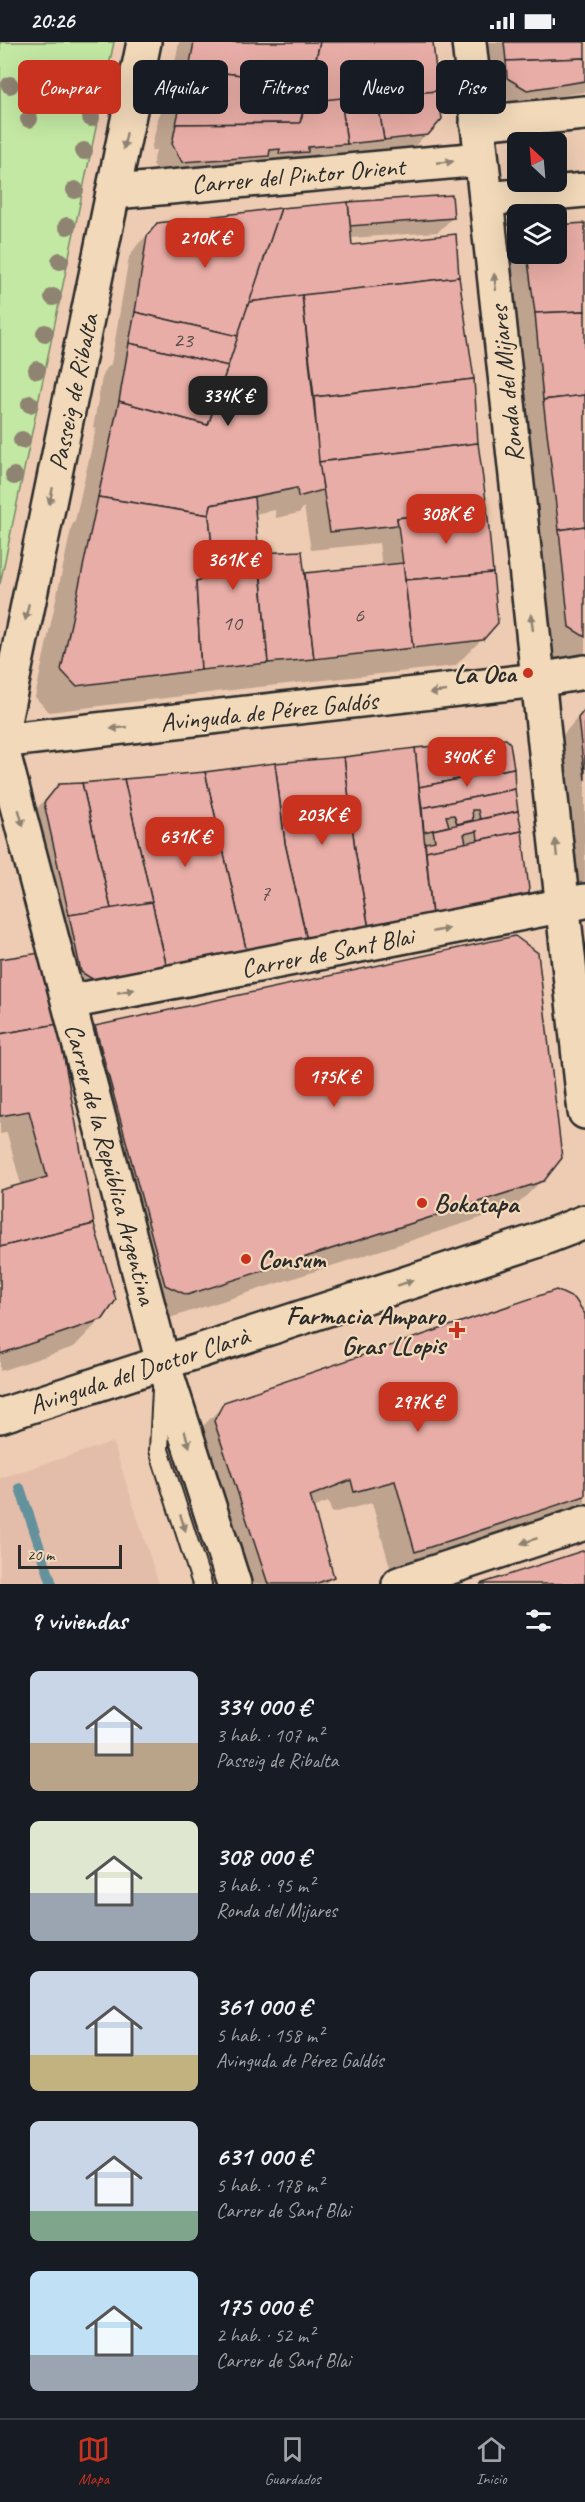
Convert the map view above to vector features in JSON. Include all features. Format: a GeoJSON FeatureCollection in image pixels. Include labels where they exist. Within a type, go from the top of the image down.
{"type":"FeatureCollection","features":[{"type":"Feature","properties":{"kind":"street","name":"Passeig de Ribalta"},"geometry":{"type":"LineString","coordinates":[[0,741],[115,192],[144,42]]}},
{"type":"Feature","properties":{"kind":"street","name":"Ronda del Mijares"},"geometry":{"type":"LineString","coordinates":[[469,42],[538,680],[574,904],[585,1112]]}},
{"type":"Feature","properties":{"kind":"street"},"geometry":{"type":"LineString","coordinates":[[477,123],[585,113]]}},
{"type":"Feature","properties":{"kind":"street","name":"Carrer del Pintor Orient"},"geometry":{"type":"LineString","coordinates":[[115,192],[481,159]]}},
{"type":"Feature","properties":{"kind":"street"},"geometry":{"type":"LineString","coordinates":[[486,199],[585,190]]}},
{"type":"Feature","properties":{"kind":"street","name":"Avinguda de Pérez Galdós"},"geometry":{"type":"LineString","coordinates":[[0,741],[538,680],[585,672]]}},
{"type":"Feature","properties":{"kind":"street","name":"Carrer de la República Argentina"},"geometry":{"type":"LineString","coordinates":[[0,741],[163,1363],[234,1584]]}},
{"type":"Feature","properties":{"kind":"street","name":"Carrer de Sant Blai"},"geometry":{"type":"LineString","coordinates":[[69,1002],[574,904]]}},
{"type":"Feature","properties":{"kind":"street","name":"Avinguda del Doctor Clarà"},"geometry":{"type":"LineString","coordinates":[[0,1416],[470,1260],[533,1242],[585,1222]]}},
{"type":"Feature","properties":{"kind":"street"},"geometry":{"type":"LineString","coordinates":[[399,1584],[585,1523]]}},
{"type":"Feature","properties":{"kind":"lane"},"geometry":{"type":"LineString","coordinates":[[163,1363],[159,1450],[202,1584]]}},
{"type":"Feature","properties":{"kind":"shaded area"},"geometry":{"type":"Polygon","coordinates":[[[113,1442],[159,1584],[0,1584],[0,1478],[113,1442]]]}},
{"type":"Feature","properties":{"kind":"green space"},"geometry":{"type":"Polygon","coordinates":[[[0,42],[114,42],[110,60],[18,60],[18,114],[99,114],[0,584],[0,42]]]}},
{"type":"Feature","properties":{"kind":"building"},"geometry":{"type":"Polygon","coordinates":[[[194,42],[320,42],[316,60],[240,60],[240,75],[228,74],[228,60],[191,60],[194,42]]]}},
{"type":"Feature","properties":{"kind":"building"},"geometry":{"type":"Polygon","coordinates":[[[320,42],[433,42],[436,91],[424,92],[424,60],[340,60],[340,99],[328,100],[328,60],[316,60],[320,42]]]}},
{"type":"Feature","properties":{"kind":"building"},"geometry":{"type":"Polygon","coordinates":[[[504,42],[585,42],[585,58],[506,60],[504,42]]]}},
{"type":"Feature","properties":{"kind":"building"},"geometry":{"type":"Polygon","coordinates":[[[585,58],[585,81],[527,90],[507,78],[506,61],[585,58]]]}},
{"type":"Feature","properties":{"kind":"building"},"geometry":{"type":"Polygon","coordinates":[[[228,74],[240,75],[240,114],[302,114],[300,123],[176,124],[178,114],[228,114],[228,74]]]}},
{"type":"Feature","properties":{"kind":"building"},"geometry":{"type":"Polygon","coordinates":[[[436,91],[436,114],[441,114],[442,119],[428,135],[384,140],[380,114],[424,114],[424,92],[436,91]]]}},
{"type":"Feature","properties":{"kind":"building"},"geometry":{"type":"Polygon","coordinates":[[[340,98],[340,114],[343,114],[347,144],[308,147],[308,152],[279,154],[280,149],[270,150],[269,156],[182,162],[172,144],[176,124],[300,123],[303,114],[328,114],[328,99],[340,98]]]}},
{"type":"Feature","properties":{"kind":"building"},"geometry":{"type":"Polygon","coordinates":[[[343,114],[380,114],[384,140],[347,144],[343,114]]]}},
{"type":"Feature","properties":{"kind":"building"},"geometry":{"type":"Polygon","coordinates":[[[452,195],[454,218],[350,226],[348,202],[452,195]]]}},
{"type":"Feature","properties":{"kind":"building"},"geometry":{"type":"Polygon","coordinates":[[[348,202],[352,245],[456,234],[459,277],[249,302],[281,208],[348,202]]]}},
{"type":"Feature","properties":{"kind":"building"},"geometry":{"type":"Polygon","coordinates":[[[281,208],[238,336],[135,312],[147,236],[157,223],[281,208]]]}},
{"type":"Feature","properties":{"kind":"building"},"geometry":{"type":"Polygon","coordinates":[[[585,223],[585,311],[535,313],[528,264],[567,264],[567,224],[585,223]]]}},
{"type":"Feature","properties":{"kind":"building"},"geometry":{"type":"Polygon","coordinates":[[[459,277],[474,379],[314,397],[302,295],[459,277]]]}},
{"type":"Feature","properties":{"kind":"building"},"geometry":{"type":"Polygon","coordinates":[[[302,295],[323,490],[298,497],[297,488],[211,505],[209,515],[98,497],[119,401],[208,425],[249,302],[302,295]]]}},
{"type":"Feature","properties":{"kind":"building"},"geometry":{"type":"Polygon","coordinates":[[[585,311],[585,395],[543,400],[535,313],[585,311]]]}},
{"type":"Feature","properties":{"kind":"building"},"geometry":{"type":"Polygon","coordinates":[[[135,312],[238,336],[228,366],[129,343],[135,312]]]}},
{"type":"Feature","properties":{"kind":"building"},"geometry":{"type":"Polygon","coordinates":[[[129,343],[228,366],[208,425],[119,401],[129,343]]]}},
{"type":"Feature","properties":{"kind":"building"},"geometry":{"type":"Polygon","coordinates":[[[474,379],[478,443],[319,462],[314,397],[474,379]]]}},
{"type":"Feature","properties":{"kind":"building"},"geometry":{"type":"Polygon","coordinates":[[[585,395],[585,526],[559,530],[543,400],[585,395]]]}},
{"type":"Feature","properties":{"kind":"building"},"geometry":{"type":"Polygon","coordinates":[[[478,443],[487,508],[397,518],[398,525],[330,532],[319,462],[478,443]]]}},
{"type":"Feature","properties":{"kind":"building"},"geometry":{"type":"Polygon","coordinates":[[[98,497],[209,515],[215,577],[196,581],[201,670],[76,686],[61,670],[98,497]]]}},
{"type":"Feature","properties":{"kind":"building"},"geometry":{"type":"Polygon","coordinates":[[[254,497],[268,663],[201,670],[196,581],[215,577],[209,515],[211,505],[254,497]]]}},
{"type":"Feature","properties":{"kind":"building"},"geometry":{"type":"Polygon","coordinates":[[[487,508],[493,573],[405,580],[397,518],[487,508]]]}},
{"type":"Feature","properties":{"kind":"building"},"geometry":{"type":"Polygon","coordinates":[[[585,526],[585,637],[569,627],[559,530],[585,526]]]}},
{"type":"Feature","properties":{"kind":"building"},"geometry":{"type":"Polygon","coordinates":[[[302,551],[314,659],[268,663],[259,553],[302,551]]]}},
{"type":"Feature","properties":{"kind":"building"},"geometry":{"type":"Polygon","coordinates":[[[403,563],[413,648],[314,659],[305,573],[403,563]]]}},
{"type":"Feature","properties":{"kind":"building"},"geometry":{"type":"Polygon","coordinates":[[[493,573],[498,623],[483,640],[413,648],[405,580],[493,573]]]}},
{"type":"Feature","properties":{"kind":"building"},"geometry":{"type":"Polygon","coordinates":[[[585,709],[585,780],[578,718],[585,709]]]}},
{"type":"Feature","properties":{"kind":"building"},"geometry":{"type":"Polygon","coordinates":[[[506,739],[510,743],[514,768],[419,787],[415,748],[506,739]]]}},
{"type":"Feature","properties":{"kind":"building"},"geometry":{"type":"Polygon","coordinates":[[[415,748],[432,915],[369,929],[355,850],[344,757],[415,748]]]}},
{"type":"Feature","properties":{"kind":"building"},"geometry":{"type":"Polygon","coordinates":[[[344,757],[355,850],[369,929],[307,941],[285,843],[275,763],[344,757]]]}},
{"type":"Feature","properties":{"kind":"building"},"geometry":{"type":"Polygon","coordinates":[[[275,763],[285,843],[307,941],[247,953],[205,772],[275,763]]]}},
{"type":"Feature","properties":{"kind":"building"},"geometry":{"type":"Polygon","coordinates":[[[514,768],[515,789],[422,808],[419,787],[514,768]]]}},
{"type":"Feature","properties":{"kind":"building"},"geometry":{"type":"Polygon","coordinates":[[[205,772],[247,953],[167,968],[124,779],[205,772]]]}},
{"type":"Feature","properties":{"kind":"building"},"geometry":{"type":"Polygon","coordinates":[[[124,779],[152,902],[111,909],[82,783],[124,779]]]}},
{"type":"Feature","properties":{"kind":"building"},"geometry":{"type":"Polygon","coordinates":[[[82,783],[111,909],[69,915],[44,803],[59,784],[82,783]]]}},
{"type":"Feature","properties":{"kind":"building"},"geometry":{"type":"Polygon","coordinates":[[[515,789],[518,811],[480,819],[478,810],[472,810],[473,820],[457,824],[454,815],[446,816],[449,826],[424,832],[422,808],[515,789]]]}},
{"type":"Feature","properties":{"kind":"building"},"geometry":{"type":"Polygon","coordinates":[[[518,811],[522,831],[478,840],[477,831],[464,834],[466,843],[426,851],[425,843],[435,841],[433,830],[518,811]]]}},
{"type":"Feature","properties":{"kind":"building"},"geometry":{"type":"Polygon","coordinates":[[[522,831],[530,898],[432,915],[426,851],[522,831]]]}},
{"type":"Feature","properties":{"kind":"building"},"geometry":{"type":"Polygon","coordinates":[[[152,902],[167,968],[97,982],[81,972],[69,915],[152,902]]]}},
{"type":"Feature","properties":{"kind":"building"},"geometry":{"type":"Polygon","coordinates":[[[515,936],[538,953],[562,1158],[544,1181],[187,1295],[165,1285],[95,1026],[515,936]]]}},
{"type":"Feature","properties":{"kind":"building"},"geometry":{"type":"Polygon","coordinates":[[[40,953],[58,1024],[0,1034],[0,959],[40,953]]]}},
{"type":"Feature","properties":{"kind":"building"},"geometry":{"type":"Polygon","coordinates":[[[58,1024],[94,1224],[0,1247],[0,1190],[47,1177],[29,1111],[0,1116],[0,1034],[58,1024]]]}},
{"type":"Feature","properties":{"kind":"building"},"geometry":{"type":"Polygon","coordinates":[[[94,1224],[116,1300],[103,1319],[0,1354],[0,1247],[94,1224]]]}},
{"type":"Feature","properties":{"kind":"building"},"geometry":{"type":"Polygon","coordinates":[[[556,1290],[575,1299],[585,1314],[585,1496],[415,1552],[395,1481],[354,1492],[351,1480],[310,1496],[334,1577],[315,1584],[268,1584],[214,1421],[224,1402],[556,1290]]]}},
{"type":"Feature","properties":{"kind":"building"},"geometry":{"type":"Polygon","coordinates":[[[585,1550],[585,1584],[480,1584],[585,1550]]]}},
{"type":"Feature","properties":{"kind":"waterway"},"geometry":{"type":"LineString","coordinates":[[20,1488],[52,1584]]}},
{"type":"Feature","properties":{"kind":"place","name":"La Oca"},"geometry":{"type":"Point","coordinates":[528,673]}},
{"type":"Feature","properties":{"kind":"place","name":"Bokatapa"},"geometry":{"type":"Point","coordinates":[422,1203]}},
{"type":"Feature","properties":{"kind":"place","name":"Consum"},"geometry":{"type":"Point","coordinates":[246,1259]}},
{"type":"Feature","properties":{"kind":"place","name":"Farmacia Amparo Gras LLopis"},"geometry":{"type":"Point","coordinates":[457,1330]}}]}
